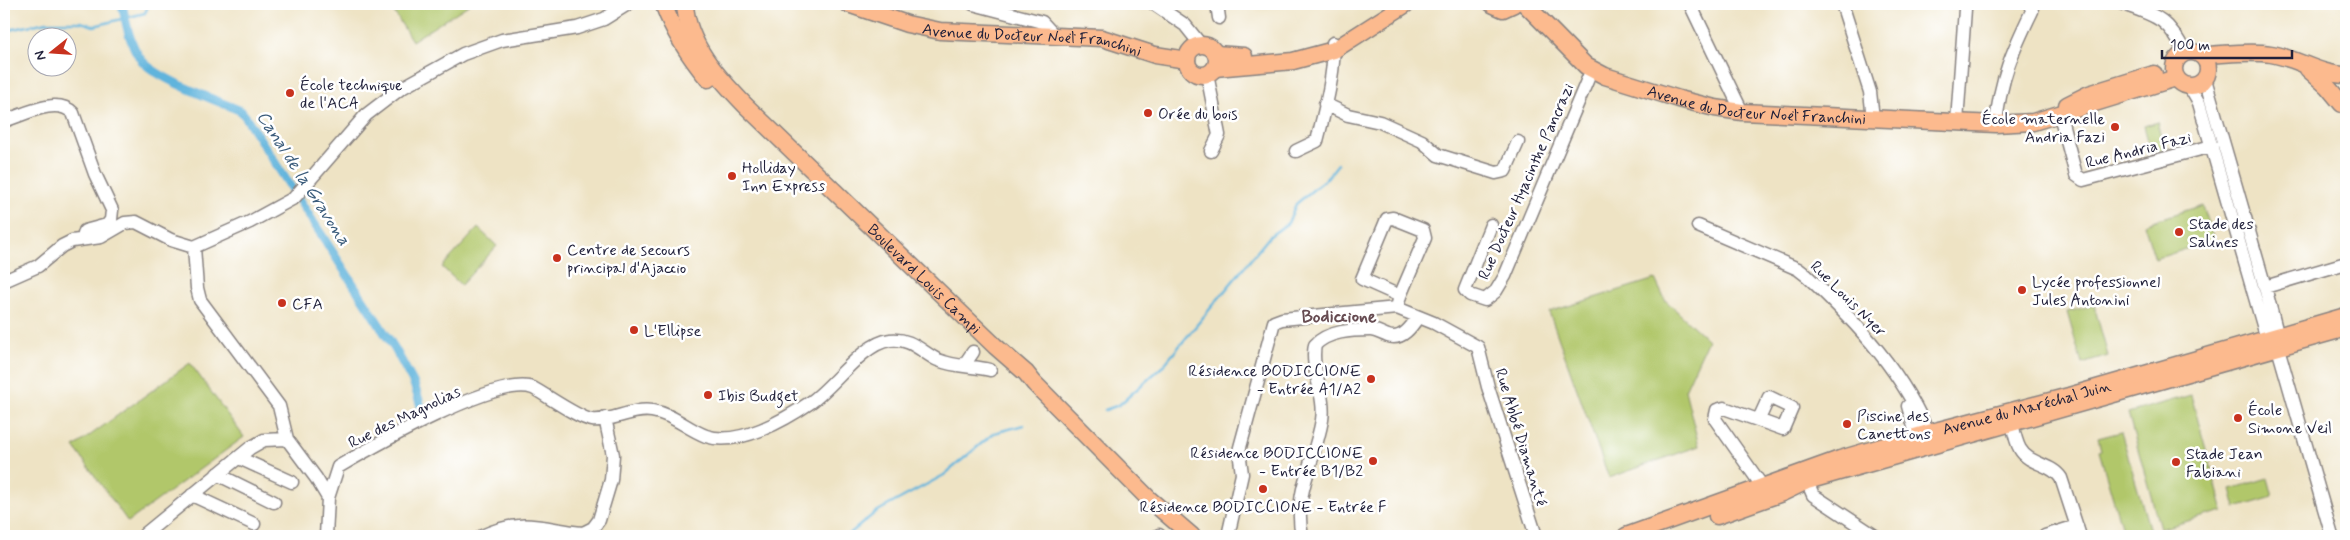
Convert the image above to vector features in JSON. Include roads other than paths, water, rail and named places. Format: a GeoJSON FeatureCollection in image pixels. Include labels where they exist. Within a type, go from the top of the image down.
{"type":"FeatureCollection","features":[{"type":"Feature","properties":{"kind":"main road","name":"Boulevard Louis Campi"},"geometry":{"type":"LineString","coordinates":[[685,4],[686,19],[715,74],[995,346],[1026,373],[1149,499],[1192,536]]}},
{"type":"Feature","properties":{"kind":"main road","name":"Avenue du Docteur Noël Franchini"},"geometry":{"type":"LineString","coordinates":[[848,4],[907,24],[940,31],[1102,38],[1155,55],[1187,60]]}},
{"type":"Feature","properties":{"kind":"main road"},"geometry":{"type":"LineString","coordinates":[[1333,46],[1387,4]]}},
{"type":"Feature","properties":{"kind":"main road"},"geometry":{"type":"LineString","coordinates":[[1213,65],[1210,47],[1201,44],[1193,48],[1187,60],[1193,72],[1213,65],[1229,56],[1289,54],[1333,46],[1406,4]]}},
{"type":"Feature","properties":{"kind":"main road"},"geometry":{"type":"LineString","coordinates":[[1492,4],[1503,9],[1514,4]]}},
{"type":"Feature","properties":{"kind":"main road","name":"Avenue du Docteur Noël Franchini"},"geometry":{"type":"LineString","coordinates":[[1524,4],[1586,66],[1605,76],[1679,100],[1742,112],[1996,124],[2033,122],[2179,78]]}},
{"type":"Feature","properties":{"kind":"main road","name":"Boulevard Louis Campi"},"geometry":{"type":"LineString","coordinates":[[664,5],[671,26],[692,59],[749,122],[1010,374],[1133,496],[1177,536]]}},
{"type":"Feature","properties":{"kind":"main road"},"geometry":{"type":"LineString","coordinates":[[2237,53],[2206,75],[2198,85],[2179,78],[2176,60],[2193,54],[2237,53],[2272,54],[2334,75],[2346,75],[2340,88],[2344,108]]}},
{"type":"Feature","properties":{"kind":"main road"},"geometry":{"type":"LineString","coordinates":[[2193,54],[2206,62],[2206,75]]}},
{"type":"Feature","properties":{"kind":"main road"},"geometry":{"type":"LineString","coordinates":[[2303,64],[2327,86],[2344,108]]}},
{"type":"Feature","properties":{"kind":"main road","name":"Avenue du Docteur Noël Franchini"},"geometry":{"type":"LineString","coordinates":[[2020,122],[2066,106],[2089,94],[2179,78]]}},
{"type":"Feature","properties":{"kind":"main road","name":"Avenue du Maréchal Juin"},"geometry":{"type":"LineString","coordinates":[[1658,536],[1766,493],[1803,472],[2011,418],[2274,341],[2346,316]]}},
{"type":"Feature","properties":{"kind":"main road","name":"Avenue du Maréchal Juin"},"geometry":{"type":"LineString","coordinates":[[2274,341],[2346,328]]}},
{"type":"Feature","properties":{"kind":"main road","name":"Avenue du Maréchal Juin"},"geometry":{"type":"LineString","coordinates":[[1626,536],[1807,482],[1924,441]]}},
{"type":"Feature","properties":{"kind":"street"},"geometry":{"type":"LineString","coordinates":[[4,281],[38,266],[62,246],[83,238],[101,237],[125,223],[136,222],[170,240],[194,247],[250,222],[296,196],[366,115],[400,89],[463,54],[502,40],[576,28],[604,19],[628,4]]}},
{"type":"Feature","properties":{"kind":"street"},"geometry":{"type":"LineString","coordinates":[[973,4],[1042,22],[1054,35]]}},
{"type":"Feature","properties":{"kind":"street"},"geometry":{"type":"LineString","coordinates":[[1154,4],[1184,25],[1201,44]]}},
{"type":"Feature","properties":{"kind":"street"},"geometry":{"type":"LineString","coordinates":[[1217,4],[1219,18]]}},
{"type":"Feature","properties":{"kind":"street"},"geometry":{"type":"LineString","coordinates":[[1690,4],[1742,112]]}},
{"type":"Feature","properties":{"kind":"street"},"geometry":{"type":"LineString","coordinates":[[1842,4],[1870,92],[1873,118]]}},
{"type":"Feature","properties":{"kind":"street"},"geometry":{"type":"LineString","coordinates":[[1996,124],[2002,84],[2007,66],[2032,11],[2030,4]]}},
{"type":"Feature","properties":{"kind":"street"},"geometry":{"type":"LineString","coordinates":[[2123,4],[2165,21],[2193,54]]}},
{"type":"Feature","properties":{"kind":"street"},"geometry":{"type":"LineString","coordinates":[[1957,122],[1965,9]]}},
{"type":"Feature","properties":{"kind":"street"},"geometry":{"type":"LineString","coordinates":[[1296,151],[1317,141],[1325,104],[1333,46]]}},
{"type":"Feature","properties":{"kind":"street"},"geometry":{"type":"LineString","coordinates":[[1211,151],[1219,134],[1213,65]]}},
{"type":"Feature","properties":{"kind":"street","name":"Rue Docteur Hyacinthe Pancrazi"},"geometry":{"type":"LineString","coordinates":[[1491,225],[1465,290],[1470,295],[1485,300],[1496,291],[1505,276],[1592,69]]}},
{"type":"Feature","properties":{"kind":"street"},"geometry":{"type":"LineString","coordinates":[[2206,75],[2264,287],[2274,341]]}},
{"type":"Feature","properties":{"kind":"street"},"geometry":{"type":"LineString","coordinates":[[2179,78],[2199,102],[2274,341],[2332,536]]}},
{"type":"Feature","properties":{"kind":"street"},"geometry":{"type":"LineString","coordinates":[[1325,104],[1348,115],[1380,122],[1422,141],[1438,155],[1496,173],[1505,170],[1518,142]]}},
{"type":"Feature","properties":{"kind":"street"},"geometry":{"type":"LineString","coordinates":[[4,122],[54,105],[66,106],[73,113],[95,174],[112,210],[111,220],[107,225],[85,231],[83,238]]}},
{"type":"Feature","properties":{"kind":"street","name":"Rue Andria Fazi"},"geometry":{"type":"LineString","coordinates":[[2060,115],[2076,174],[2082,180],[2212,146]]}},
{"type":"Feature","properties":{"kind":"street"},"geometry":{"type":"LineString","coordinates":[[1302,536],[1300,498],[1322,419],[1317,372],[1313,356],[1315,345],[1329,334],[1371,330],[1391,338],[1407,332],[1418,317],[1362,279],[1387,220],[1393,218],[1423,230],[1425,238],[1398,302]]}},
{"type":"Feature","properties":{"kind":"street","name":"Rue Louis Nyer"},"geometry":{"type":"LineString","coordinates":[[1698,226],[1798,269],[1807,276],[1881,352],[1898,374],[1924,441]]}},
{"type":"Feature","properties":{"kind":"street"},"geometry":{"type":"LineString","coordinates":[[194,247],[197,288],[200,300],[279,406],[288,439],[328,498]]}},
{"type":"Feature","properties":{"kind":"street"},"geometry":{"type":"LineString","coordinates":[[2264,287],[2346,263]]}},
{"type":"Feature","properties":{"kind":"street"},"geometry":{"type":"LineString","coordinates":[[1228,536],[1242,474],[1239,451],[1274,322],[1282,319],[1398,302]]}},
{"type":"Feature","properties":{"kind":"street","name":"Rue Abbé Diamanté"},"geometry":{"type":"LineString","coordinates":[[1418,317],[1434,322],[1478,347],[1488,387],[1536,536]]}},
{"type":"Feature","properties":{"kind":"street","name":"Rue des Magnolias"},"geometry":{"type":"LineString","coordinates":[[326,536],[328,498],[338,467],[384,440],[426,419],[462,403],[504,389],[526,385],[589,420],[626,412],[649,410],[665,413],[707,436],[721,439],[737,438],[767,427],[810,402],[877,344],[891,340],[902,341],[916,346],[939,360],[990,370]]}},
{"type":"Feature","properties":{"kind":"street"},"geometry":{"type":"LineString","coordinates":[[964,365],[972,352]]}},
{"type":"Feature","properties":{"kind":"street"},"geometry":{"type":"LineString","coordinates":[[1759,419],[1724,408],[1717,410],[1715,419],[1766,493]]}},
{"type":"Feature","properties":{"kind":"street"},"geometry":{"type":"LineString","coordinates":[[482,536],[498,529],[516,525],[585,534],[593,528],[598,520],[611,480],[613,455],[605,418]]}},
{"type":"Feature","properties":{"kind":"street"},"geometry":{"type":"LineString","coordinates":[[2011,418],[2019,448],[2026,457],[2056,470],[2061,478],[2078,531],[2045,536]]}},
{"type":"Feature","properties":{"kind":"street"},"geometry":{"type":"LineString","coordinates":[[145,536],[145,534],[217,474],[264,440],[288,439]]}},
{"type":"Feature","properties":{"kind":"street"},"geometry":{"type":"LineString","coordinates":[[238,458],[292,482]]}},
{"type":"Feature","properties":{"kind":"street"},"geometry":{"type":"LineString","coordinates":[[316,478],[338,467]]}},
{"type":"Feature","properties":{"kind":"street"},"geometry":{"type":"LineString","coordinates":[[217,474],[274,502]]}},
{"type":"Feature","properties":{"kind":"street"},"geometry":{"type":"LineString","coordinates":[[1807,482],[1813,495],[1875,536]]}},
{"type":"Feature","properties":{"kind":"street"},"geometry":{"type":"LineString","coordinates":[[192,495],[254,524]]}},
{"type":"Feature","properties":{"kind":"waterway","name":"Canal de la Gravona"},"geometry":{"type":"LineString","coordinates":[[122,4],[133,45],[147,66],[171,81],[241,111],[245,116],[395,349],[414,384],[423,413]]}},
{"type":"Feature","properties":{"kind":"waterway"},"geometry":{"type":"LineString","coordinates":[[4,31],[47,22],[81,22],[94,26],[145,13],[149,4]]}},
{"type":"Feature","properties":{"kind":"waterway"},"geometry":{"type":"LineString","coordinates":[[1105,410],[1119,405],[1163,366],[1270,236],[1288,223],[1296,204],[1326,179],[1338,164]]}},
{"type":"Feature","properties":{"kind":"waterway"},"geometry":{"type":"LineString","coordinates":[[847,536],[876,512],[944,475],[994,433],[1024,425]]}},
{"type":"Feature","properties":{"kind":"place","name":"École technique de l'ACA"},"geometry":{"type":"Point","coordinates":[290,93]}},
{"type":"Feature","properties":{"kind":"place","name":"Orée du bois"},"geometry":{"type":"Point","coordinates":[1148,113]}},
{"type":"Feature","properties":{"kind":"place","name":"École maternelle Andria Fazi"},"geometry":{"type":"Point","coordinates":[2115,127]}},
{"type":"Feature","properties":{"kind":"place","name":"Holliday Inn Express"},"geometry":{"type":"Point","coordinates":[732,176]}},
{"type":"Feature","properties":{"kind":"place","name":"Stade des Salines"},"geometry":{"type":"Point","coordinates":[2179,232]}},
{"type":"Feature","properties":{"kind":"place","name":"Centre de secours principal d'Ajaccio"},"geometry":{"type":"Point","coordinates":[557,258]}},
{"type":"Feature","properties":{"kind":"place","name":"Lycée professionnel Jules Antonini"},"geometry":{"type":"Point","coordinates":[2022,290]}},
{"type":"Feature","properties":{"kind":"place","name":"CFA"},"geometry":{"type":"Point","coordinates":[282,303]}},
{"type":"Feature","properties":{"kind":"place","name":"L'Ellipse"},"geometry":{"type":"Point","coordinates":[634,330]}},
{"type":"Feature","properties":{"kind":"place","name":"Résidence BODICCIONE - Entrée A1/A2"},"geometry":{"type":"Point","coordinates":[1371,379]}},
{"type":"Feature","properties":{"kind":"place","name":"Ibis Budget"},"geometry":{"type":"Point","coordinates":[708,395]}},
{"type":"Feature","properties":{"kind":"place","name":"École Simone Veil"},"geometry":{"type":"Point","coordinates":[2238,418]}},
{"type":"Feature","properties":{"kind":"place","name":"Piscine des Canettons"},"geometry":{"type":"Point","coordinates":[1847,424]}},
{"type":"Feature","properties":{"kind":"place","name":"Résidence BODICCIONE - Entrée B1/B2"},"geometry":{"type":"Point","coordinates":[1373,461]}},
{"type":"Feature","properties":{"kind":"place","name":"Stade Jean Fabiani"},"geometry":{"type":"Point","coordinates":[2176,462]}},
{"type":"Feature","properties":{"kind":"place","name":"Résidence BODICCIONE - Entrée F"},"geometry":{"type":"Point","coordinates":[1263,489]}},
{"type":"Feature","properties":{"kind":"district","name":"Bodiccione"},"geometry":{"type":"Point","coordinates":[1339,316]}}]}
